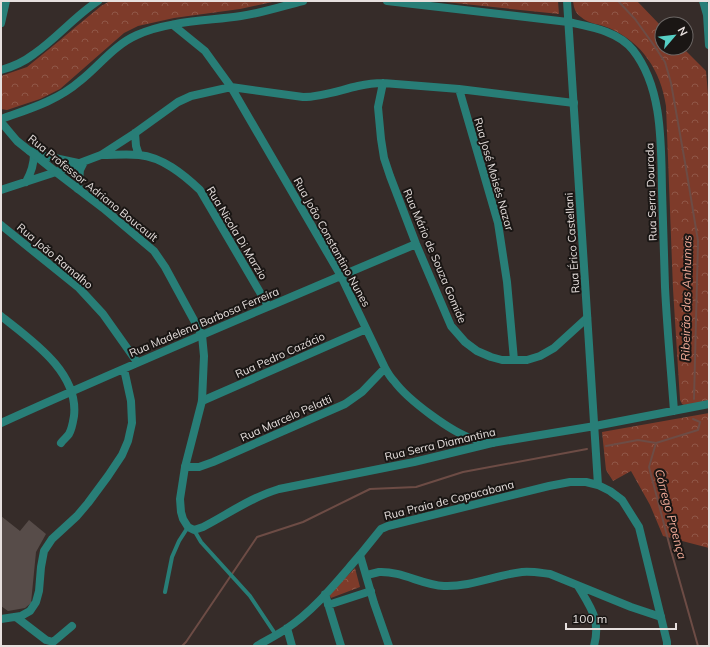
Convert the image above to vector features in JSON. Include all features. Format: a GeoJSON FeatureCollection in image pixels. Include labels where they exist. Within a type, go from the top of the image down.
{"type":"FeatureCollection","features":[{"type":"Feature","properties":{"kind":"street"},"geometry":{"type":"LineString","coordinates":[[1,24],[6,1]]}},
{"type":"Feature","properties":{"kind":"street"},"geometry":{"type":"LineString","coordinates":[[1,70],[34,55],[80,14],[98,1]]}},
{"type":"Feature","properties":{"kind":"street"},"geometry":{"type":"LineString","coordinates":[[1,119],[42,105],[67,91],[80,82],[124,42],[136,35],[156,28],[249,15],[303,1]]}},
{"type":"Feature","properties":{"kind":"street","name":"Rua Serra Dourada"},"geometry":{"type":"LineString","coordinates":[[387,1],[568,22],[604,30],[624,41],[633,49],[639,58],[652,87],[658,114],[661,142],[665,287],[674,411]]}},
{"type":"Feature","properties":{"kind":"street","name":"Rua Érico Castellani"},"geometry":{"type":"LineString","coordinates":[[567,1],[598,484]]}},
{"type":"Feature","properties":{"kind":"street"},"geometry":{"type":"LineString","coordinates":[[705,2],[709,45]]}},
{"type":"Feature","properties":{"kind":"street","name":"Rua João Constantino Nunes"},"geometry":{"type":"LineString","coordinates":[[173,25],[205,51],[231,86],[341,276],[385,368],[394,382],[435,417],[456,431],[473,439],[492,443]]}},
{"type":"Feature","properties":{"kind":"street"},"geometry":{"type":"LineString","coordinates":[[1,190],[101,155],[178,102],[191,96],[231,86],[303,97],[312,97],[371,83],[383,83],[574,103]]}},
{"type":"Feature","properties":{"kind":"street","name":"Rua Mário de Souza Gomide"},"geometry":{"type":"LineString","coordinates":[[383,83],[378,107],[384,158],[416,244],[451,326],[465,342],[477,351],[490,357],[502,360],[527,360],[540,356],[554,348],[587,318]]}},
{"type":"Feature","properties":{"kind":"street","name":"Rua José Moisés Nazar"},"geometry":{"type":"LineString","coordinates":[[459,90],[498,223],[507,282],[514,360]]}},
{"type":"Feature","properties":{"kind":"street","name":"Rua Professor Adriano Boucault"},"geometry":{"type":"LineString","coordinates":[[1,122],[17,141],[108,212],[154,251],[165,267],[202,335],[204,356],[202,401],[185,467],[180,499],[181,512],[189,527]]}},
{"type":"Feature","properties":{"kind":"street"},"geometry":{"type":"LineString","coordinates":[[135,133],[136,146],[139,155]]}},
{"type":"Feature","properties":{"kind":"street"},"geometry":{"type":"LineString","coordinates":[[26,182],[32,171],[32,153],[81,163]]}},
{"type":"Feature","properties":{"kind":"street","name":"Rua Nicola Di Marzio"},"geometry":{"type":"LineString","coordinates":[[101,155],[139,155],[148,157],[161,162],[189,179],[200,190],[268,306]]}},
{"type":"Feature","properties":{"kind":"street"},"geometry":{"type":"LineString","coordinates":[[78,189],[78,176],[81,163]]}},
{"type":"Feature","properties":{"kind":"street","name":"Rua João Ramalho"},"geometry":{"type":"LineString","coordinates":[[1,225],[79,288],[103,314],[137,362]]}},
{"type":"Feature","properties":{"kind":"street","name":"Rua Madelena Barbosa Ferreira"},"geometry":{"type":"LineString","coordinates":[[1,423],[72,390],[416,244]]}},
{"type":"Feature","properties":{"kind":"street"},"geometry":{"type":"LineString","coordinates":[[1,316],[44,351],[57,365],[72,390],[75,407],[73,423],[69,434],[61,443]]}},
{"type":"Feature","properties":{"kind":"street","name":"Rua Pedro Cazácio"},"geometry":{"type":"LineString","coordinates":[[202,401],[366,329]]}},
{"type":"Feature","properties":{"kind":"street","name":"Rua Marcelo Pelatti"},"geometry":{"type":"LineString","coordinates":[[185,467],[199,467],[213,462],[345,404],[362,392],[385,368]]}},
{"type":"Feature","properties":{"kind":"street"},"geometry":{"type":"LineString","coordinates":[[1,619],[18,616],[30,611],[36,602],[39,591],[44,551],[52,539],[77,516],[88,503],[122,455],[128,441],[132,423],[131,401],[124,369]]}},
{"type":"Feature","properties":{"kind":"street","name":"Rua Serra Diamantina"},"geometry":{"type":"LineString","coordinates":[[189,527],[204,527],[249,502],[274,491],[414,462],[492,443],[594,426],[709,404]]}},
{"type":"Feature","properties":{"kind":"street","name":"Rua Praia de Copacabana"},"geometry":{"type":"LineString","coordinates":[[257,646],[287,628],[305,614],[360,555],[381,529],[549,486],[575,482],[598,484]]}},
{"type":"Feature","properties":{"kind":"street"},"geometry":{"type":"LineString","coordinates":[[598,484],[622,500],[639,526],[668,646]]}},
{"type":"Feature","properties":{"kind":"street"},"geometry":{"type":"LineString","coordinates":[[360,555],[389,646]]}},
{"type":"Feature","properties":{"kind":"street"},"geometry":{"type":"LineString","coordinates":[[367,575],[378,572],[398,574],[432,584],[445,586],[462,585],[523,572],[550,574],[631,607],[661,617]]}},
{"type":"Feature","properties":{"kind":"street"},"geometry":{"type":"LineString","coordinates":[[578,586],[593,612],[597,632],[594,646]]}},
{"type":"Feature","properties":{"kind":"street"},"geometry":{"type":"LineString","coordinates":[[328,605],[371,591]]}},
{"type":"Feature","properties":{"kind":"street"},"geometry":{"type":"LineString","coordinates":[[325,594],[341,646]]}},
{"type":"Feature","properties":{"kind":"street"},"geometry":{"type":"LineString","coordinates":[[18,616],[46,640],[53,642],[72,626]]}},
{"type":"Feature","properties":{"kind":"street"},"geometry":{"type":"LineString","coordinates":[[287,628],[292,646]]}},
{"type":"Feature","properties":{"kind":"lane"},"geometry":{"type":"LineString","coordinates":[[165,592],[172,557],[179,541],[189,527],[250,596],[276,635]]}},
{"type":"Feature","properties":{"kind":"green space"},"geometry":{"type":"Polygon","coordinates":[[[110,1],[277,1],[240,9],[174,18],[138,26],[124,33],[60,89],[40,99],[7,110],[1,109],[1,76],[27,67],[101,6],[110,1]]]}},
{"type":"Feature","properties":{"kind":"green space"},"geometry":{"type":"Polygon","coordinates":[[[435,1],[558,1],[559,14],[435,1]]]}},
{"type":"Feature","properties":{"kind":"green space"},"geometry":{"type":"Polygon","coordinates":[[[573,1],[637,1],[654,19],[654,56],[691,56],[706,71],[709,106],[709,401],[684,405],[680,400],[673,289],[666,106],[660,81],[648,59],[631,41],[609,28],[591,23],[584,19],[576,12],[573,1]]]}},
{"type":"Feature","properties":{"kind":"green space"},"geometry":{"type":"Polygon","coordinates":[[[709,413],[709,548],[663,536],[650,505],[631,471],[613,481],[606,470],[602,432],[709,413]]]}},
{"type":"Feature","properties":{"kind":"green space"},"geometry":{"type":"Polygon","coordinates":[[[355,568],[360,587],[331,598],[329,594],[355,568]]]}},
{"type":"Feature","properties":{"kind":"building"},"geometry":{"type":"Polygon","coordinates":[[[1,516],[20,531],[29,520],[46,534],[36,552],[31,603],[25,608],[8,611],[1,606],[1,516]]]}},
{"type":"Feature","properties":{"kind":"waterway","name":"Ribeirão das Anhumas"},"geometry":{"type":"LineString","coordinates":[[618,1],[635,19],[665,62],[671,83],[698,241],[694,399]]}},
{"type":"Feature","properties":{"kind":"waterway","name":"Córrego Proença"},"geometry":{"type":"LineString","coordinates":[[693,419],[700,422],[698,430],[656,443],[649,467],[698,646]]}},
{"type":"Feature","properties":{"kind":"waterway"},"geometry":{"type":"LineString","coordinates":[[606,446],[638,440],[656,443]]}},
{"type":"Feature","properties":{"kind":"waterway"},"geometry":{"type":"LineString","coordinates":[[182,646],[257,537],[303,522],[370,489],[416,487],[463,472],[587,449]]}}]}
